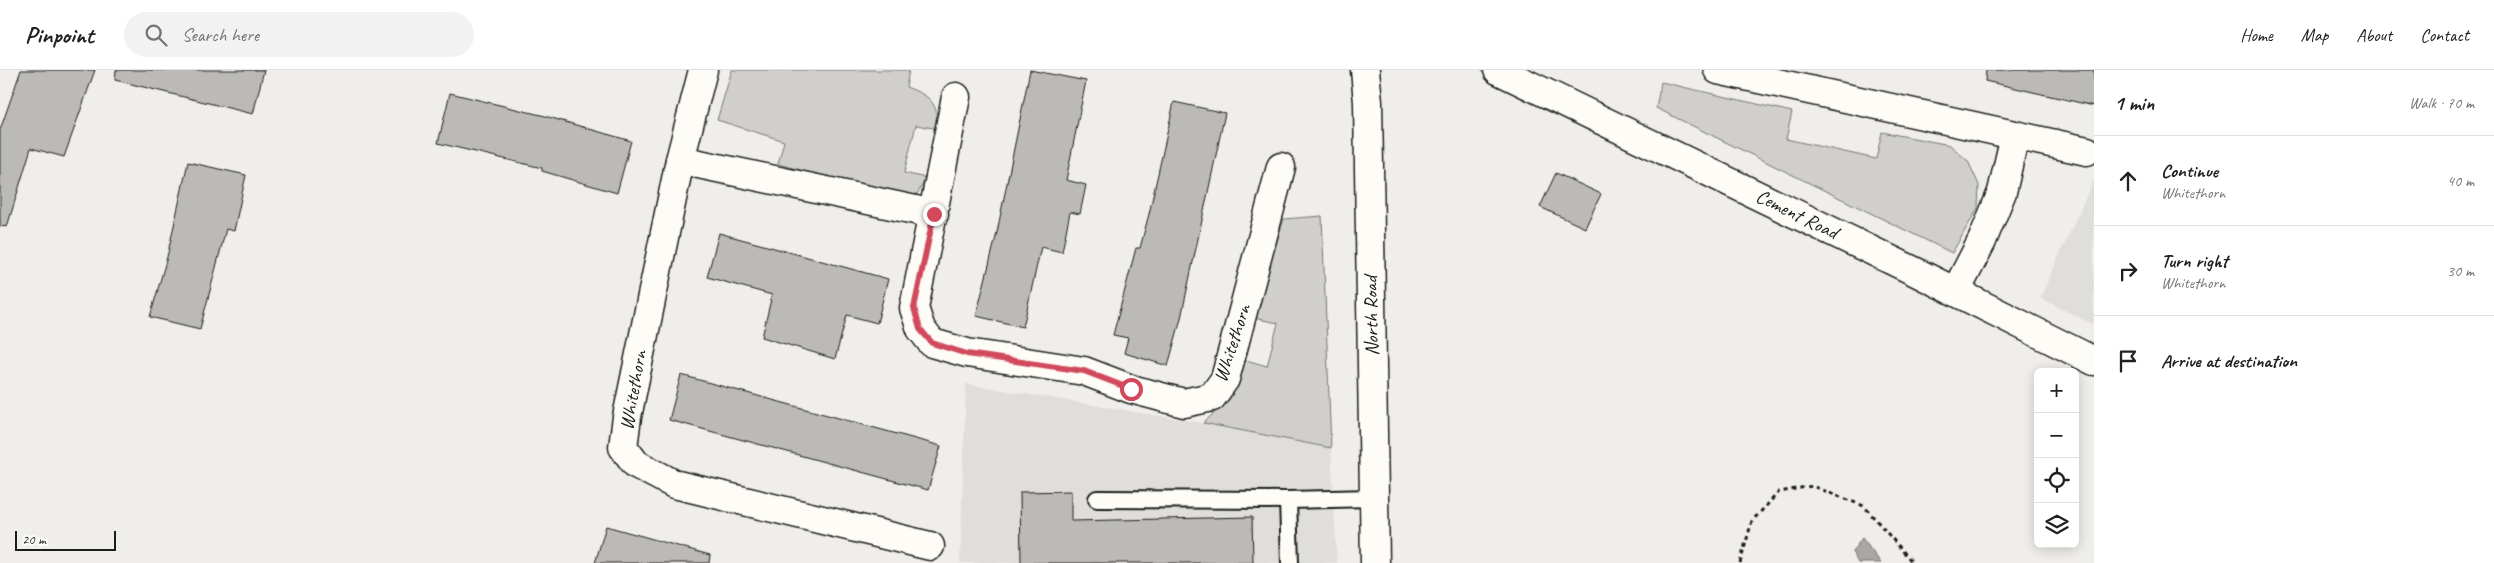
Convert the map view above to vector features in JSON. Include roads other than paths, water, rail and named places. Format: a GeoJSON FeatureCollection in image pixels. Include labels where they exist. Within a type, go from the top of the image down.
{"type":"FeatureCollection","features":[{"type":"Feature","properties":{"kind":"street","name":"Whitethorn"},"geometry":{"type":"LineString","coordinates":[[703,70],[680,160],[627,417],[623,447],[636,464],[674,484],[930,546]]}},
{"type":"Feature","properties":{"kind":"street","name":"North Road"},"geometry":{"type":"LineString","coordinates":[[1365,70],[1368,102],[1375,563]]}},
{"type":"Feature","properties":{"kind":"street","name":"Cement Road"},"geometry":{"type":"LineString","coordinates":[[1498,70],[1956,291],[2094,361]]}},
{"type":"Feature","properties":{"kind":"street"},"geometry":{"type":"LineString","coordinates":[[1718,70],[2087,151]]}},
{"type":"Feature","properties":{"kind":"street","name":"Whitethorn"},"geometry":{"type":"LineString","coordinates":[[956,97],[914,308],[920,329],[932,343],[967,354],[1084,371],[1131,389],[1184,403],[1212,397],[1224,379],[1281,167]]}},
{"type":"Feature","properties":{"kind":"street"},"geometry":{"type":"LineString","coordinates":[[1956,291],[1982,241],[2002,192],[2015,136]]}},
{"type":"Feature","properties":{"kind":"street"},"geometry":{"type":"LineString","coordinates":[[680,160],[934,214]]}},
{"type":"Feature","properties":{"kind":"lane"},"geometry":{"type":"LineString","coordinates":[[1098,499],[1288,500],[1373,498]]}},
{"type":"Feature","properties":{"kind":"lane"},"geometry":{"type":"LineString","coordinates":[[1288,500],[1290,563]]}}]}
